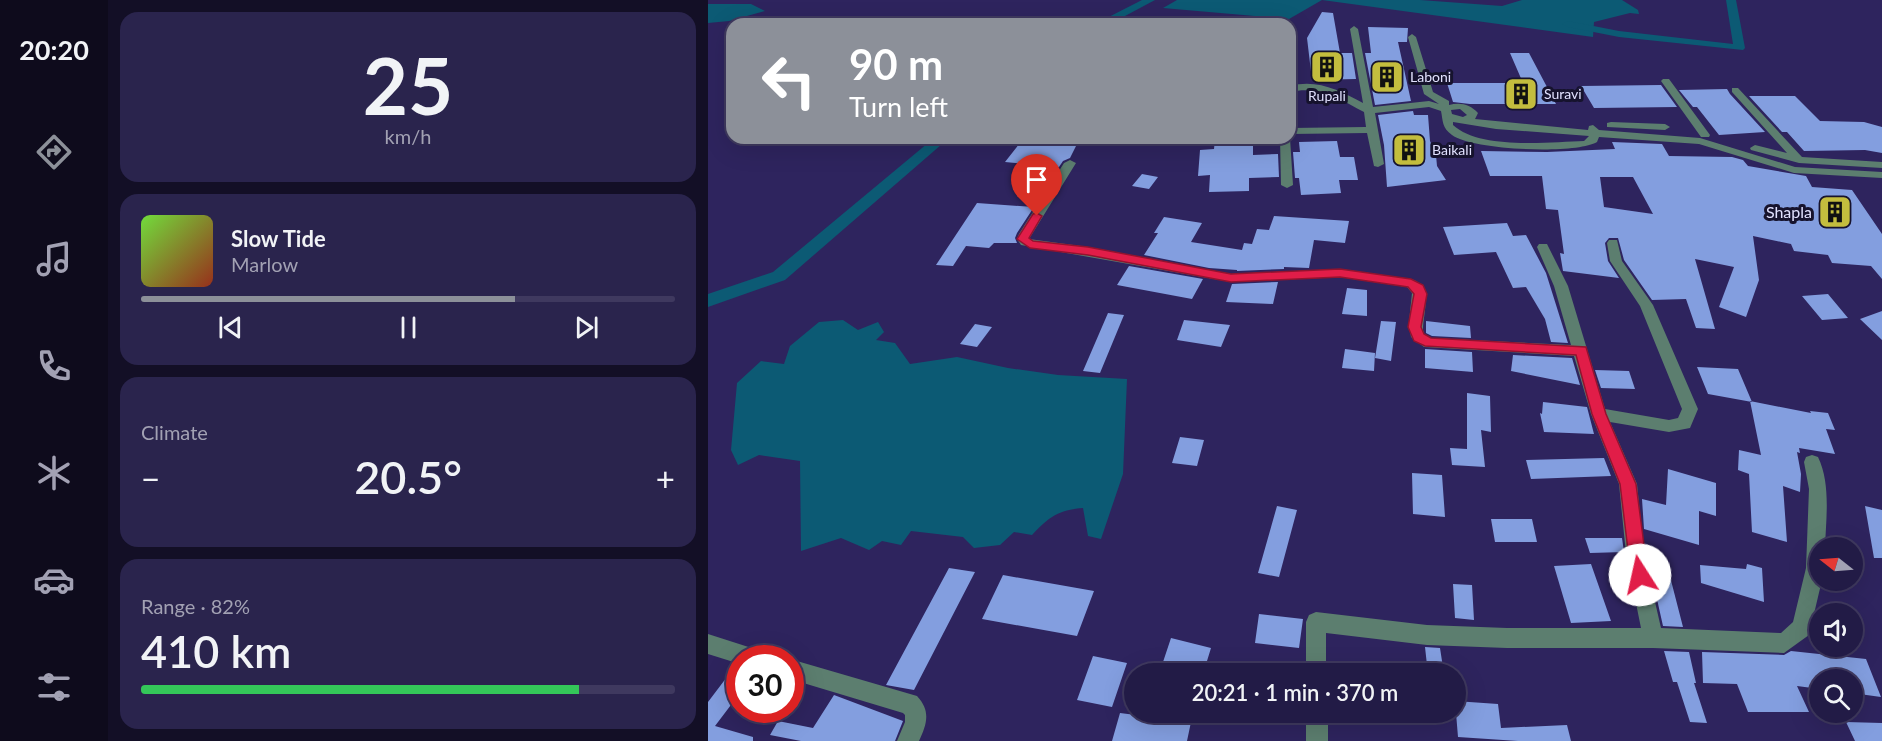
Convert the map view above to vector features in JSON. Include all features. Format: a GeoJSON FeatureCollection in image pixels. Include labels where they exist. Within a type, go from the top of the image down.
{"type":"FeatureCollection","features":[{"type":"Feature","properties":{"kind":"street"},"geometry":{"type":"LineString","coordinates":[[1354,28],[1378,164]]}},
{"type":"Feature","properties":{"kind":"street"},"geometry":{"type":"LineString","coordinates":[[1412,37],[1429,94],[1449,110]]}},
{"type":"Feature","properties":{"kind":"street"},"geometry":{"type":"LineString","coordinates":[[1666,81],[1705,135]]}},
{"type":"Feature","properties":{"kind":"street"},"geometry":{"type":"LineString","coordinates":[[1296,86],[1323,87],[1369,111],[1429,104],[1449,110],[1466,107],[1469,116],[1496,126],[1594,129],[1675,128],[1705,135],[1757,153],[1794,170],[1879,172]]}},
{"type":"Feature","properties":{"kind":"street"},"geometry":{"type":"LineString","coordinates":[[1735,90],[1798,160]]}},
{"type":"Feature","properties":{"kind":"street"},"geometry":{"type":"LineString","coordinates":[[1449,110],[1448,126],[1458,135],[1479,141],[1513,144],[1586,144],[1593,140],[1594,129]]}},
{"type":"Feature","properties":{"kind":"street"},"geometry":{"type":"LineString","coordinates":[[1594,129],[1700,141],[1798,160],[1865,164],[1879,172]]}},
{"type":"Feature","properties":{"kind":"street"},"geometry":{"type":"LineString","coordinates":[[1296,131],[1372,130]]}},
{"type":"Feature","properties":{"kind":"street"},"geometry":{"type":"LineString","coordinates":[[1285,144],[1287,185]]}},
{"type":"Feature","properties":{"kind":"street"},"geometry":{"type":"LineString","coordinates":[[1070,164],[1023,239],[1025,242],[1088,251],[1231,278],[1340,273],[1411,284],[1418,288],[1420,294],[1414,327],[1418,338],[1429,343],[1582,351]]}},
{"type":"Feature","properties":{"kind":"street"},"geometry":{"type":"LineString","coordinates":[[1599,414],[1669,426],[1684,423],[1690,409],[1646,305],[1616,261],[1613,243]]}},
{"type":"Feature","properties":{"kind":"street"},"geometry":{"type":"LineString","coordinates":[[1543,246],[1561,286],[1599,414],[1628,484],[1635,554],[1653,638]]}},
{"type":"Feature","properties":{"kind":"street"},"geometry":{"type":"LineString","coordinates":[[1316,663],[1316,622],[1427,635],[1507,638],[1653,638],[1784,643],[1802,628],[1815,568],[1818,489],[1812,462]]}},
{"type":"Feature","properties":{"kind":"street"},"geometry":{"type":"LineString","coordinates":[[708,644],[726,649]]}},
{"type":"Feature","properties":{"kind":"street"},"geometry":{"type":"LineString","coordinates":[[804,673],[909,704],[916,711],[916,723],[908,741]]}},
{"type":"Feature","properties":{"kind":"street"},"geometry":{"type":"LineString","coordinates":[[1317,723],[1317,741]]}},
{"type":"Feature","properties":{"kind":"water"},"geometry":{"type":"Polygon","coordinates":[[[1177,0],[1322,0],[1291,18],[1163,8],[1177,0]]]}},
{"type":"Feature","properties":{"kind":"water"},"geometry":{"type":"Polygon","coordinates":[[[1322,0],[1420,0],[1502,6],[1522,0],[1622,0],[1638,10],[1639,14],[1630,13],[1594,22],[1593,37],[1322,0]]]}},
{"type":"Feature","properties":{"kind":"water"},"geometry":{"type":"Polygon","coordinates":[[[708,4],[751,4],[765,11],[740,18],[726,18],[726,21],[708,23],[708,4]]]}},
{"type":"Feature","properties":{"kind":"water"},"geometry":{"type":"Polygon","coordinates":[[[843,320],[858,330],[878,322],[884,332],[876,340],[895,343],[910,364],[957,357],[1008,368],[1058,375],[1127,379],[1123,474],[1101,539],[1088,536],[1083,508],[1054,516],[1032,535],[1014,532],[1000,545],[974,548],[963,537],[911,531],[901,545],[882,541],[869,550],[841,538],[801,551],[800,461],[759,455],[738,465],[731,450],[737,383],[761,361],[784,364],[790,346],[819,322],[843,320]]]}},
{"type":"Feature","properties":{"kind":"building","name":"Rupali"},"geometry":{"type":"Polygon","coordinates":[[[1322,12],[1333,13],[1340,53],[1352,53],[1356,79],[1312,80],[1307,38],[1322,12]]]}},
{"type":"Feature","properties":{"kind":"building","name":"Laboni"},"geometry":{"type":"Polygon","coordinates":[[[1368,27],[1408,28],[1407,42],[1398,42],[1411,101],[1375,105],[1365,53],[1371,53],[1368,27]]]}},
{"type":"Feature","properties":{"kind":"building","name":"Suravi"},"geometry":{"type":"Polygon","coordinates":[[[1510,53],[1529,53],[1556,104],[1453,102],[1447,83],[1523,83],[1510,53]]]}},
{"type":"Feature","properties":{"kind":"building"},"geometry":{"type":"Polygon","coordinates":[[[1661,85],[1677,107],[1594,108],[1581,86],[1661,85]]]}},
{"type":"Feature","properties":{"kind":"building"},"geometry":{"type":"Polygon","coordinates":[[[1727,89],[1765,132],[1719,135],[1697,107],[1693,107],[1679,90],[1727,89]]]}},
{"type":"Feature","properties":{"kind":"building"},"geometry":{"type":"Polygon","coordinates":[[[1749,96],[1795,96],[1820,121],[1864,122],[1882,127],[1882,153],[1865,150],[1804,151],[1787,132],[1782,132],[1749,96]]]}},
{"type":"Feature","properties":{"kind":"building","name":"Baikali"},"geometry":{"type":"Polygon","coordinates":[[[1413,111],[1414,115],[1428,115],[1430,141],[1436,155],[1437,166],[1446,180],[1387,187],[1384,145],[1378,115],[1413,111]]]}},
{"type":"Feature","properties":{"kind":"building"},"geometry":{"type":"Polygon","coordinates":[[[1337,141],[1340,157],[1354,157],[1358,180],[1339,180],[1341,193],[1301,195],[1299,178],[1295,178],[1293,152],[1300,152],[1299,142],[1337,141]]]}},
{"type":"Feature","properties":{"kind":"building"},"geometry":{"type":"Polygon","coordinates":[[[1612,142],[1662,144],[1669,156],[1732,157],[1743,160],[1748,166],[1806,176],[1812,187],[1852,190],[1882,234],[1882,279],[1871,266],[1832,263],[1828,255],[1794,251],[1791,244],[1753,236],[1759,280],[1746,317],[1719,307],[1734,267],[1695,259],[1715,329],[1696,328],[1686,299],[1652,300],[1624,260],[1618,238],[1609,238],[1605,243],[1608,261],[1619,278],[1563,271],[1560,253],[1564,254],[1558,210],[1546,209],[1542,176],[1490,176],[1481,151],[1547,152],[1615,149],[1612,142]],[[1600,177],[1604,207],[1653,214],[1633,177],[1600,177]]]}},
{"type":"Feature","properties":{"kind":"building"},"geometry":{"type":"Polygon","coordinates":[[[1019,144],[1077,144],[1070,158],[1063,161],[1059,167],[1005,162],[1019,144]]]}},
{"type":"Feature","properties":{"kind":"building"},"geometry":{"type":"Polygon","coordinates":[[[1214,144],[1253,144],[1253,155],[1278,154],[1279,177],[1249,178],[1249,191],[1209,192],[1210,175],[1198,176],[1200,150],[1214,149],[1214,144]]]}},
{"type":"Feature","properties":{"kind":"building"},"geometry":{"type":"Polygon","coordinates":[[[1142,174],[1158,177],[1149,189],[1132,186],[1142,174]]]}},
{"type":"Feature","properties":{"kind":"building"},"geometry":{"type":"Polygon","coordinates":[[[977,203],[1034,207],[1017,233],[1015,238],[1017,243],[994,243],[989,248],[966,246],[953,266],[936,265],[977,203]]]}},
{"type":"Feature","properties":{"kind":"building"},"geometry":{"type":"Polygon","coordinates":[[[1274,216],[1349,221],[1345,243],[1314,240],[1309,268],[1284,267],[1284,269],[1237,271],[1144,255],[1158,233],[1154,233],[1164,217],[1202,223],[1191,242],[1242,250],[1244,243],[1252,244],[1257,229],[1269,230],[1274,216]]]}},
{"type":"Feature","properties":{"kind":"building"},"geometry":{"type":"Polygon","coordinates":[[[1507,223],[1513,236],[1526,235],[1546,273],[1568,343],[1551,342],[1545,319],[1526,287],[1513,288],[1496,252],[1454,255],[1443,227],[1507,223]]]}},
{"type":"Feature","properties":{"kind":"building"},"geometry":{"type":"Polygon","coordinates":[[[1129,266],[1203,279],[1192,299],[1117,285],[1129,266]]]}},
{"type":"Feature","properties":{"kind":"building"},"geometry":{"type":"Polygon","coordinates":[[[1278,282],[1273,304],[1226,302],[1232,284],[1278,282]]]}},
{"type":"Feature","properties":{"kind":"building"},"geometry":{"type":"Polygon","coordinates":[[[1347,288],[1367,290],[1367,316],[1342,314],[1347,288]]]}},
{"type":"Feature","properties":{"kind":"building"},"geometry":{"type":"Polygon","coordinates":[[[1828,294],[1848,318],[1822,320],[1802,296],[1828,294]]]}},
{"type":"Feature","properties":{"kind":"building"},"geometry":{"type":"Polygon","coordinates":[[[1882,311],[1882,340],[1860,319],[1882,311]]]}},
{"type":"Feature","properties":{"kind":"building"},"geometry":{"type":"Polygon","coordinates":[[[1108,313],[1124,315],[1100,373],[1083,371],[1108,313]]]}},
{"type":"Feature","properties":{"kind":"building"},"geometry":{"type":"Polygon","coordinates":[[[1184,320],[1230,325],[1221,347],[1177,340],[1184,320]]]}},
{"type":"Feature","properties":{"kind":"building"},"geometry":{"type":"Polygon","coordinates":[[[1381,321],[1396,322],[1391,361],[1375,358],[1381,321]]]}},
{"type":"Feature","properties":{"kind":"building"},"geometry":{"type":"Polygon","coordinates":[[[1426,321],[1470,326],[1471,338],[1432,336],[1426,333],[1426,321]]]}},
{"type":"Feature","properties":{"kind":"building"},"geometry":{"type":"Polygon","coordinates":[[[975,324],[992,327],[977,347],[960,344],[975,324]]]}},
{"type":"Feature","properties":{"kind":"building"},"geometry":{"type":"Polygon","coordinates":[[[1345,349],[1375,353],[1374,371],[1342,368],[1345,349]]]}},
{"type":"Feature","properties":{"kind":"building"},"geometry":{"type":"Polygon","coordinates":[[[1425,349],[1472,352],[1473,372],[1425,368],[1425,349]]]}},
{"type":"Feature","properties":{"kind":"building"},"geometry":{"type":"Polygon","coordinates":[[[1513,355],[1572,358],[1580,385],[1511,371],[1513,355]]]}},
{"type":"Feature","properties":{"kind":"building"},"geometry":{"type":"Polygon","coordinates":[[[1697,367],[1738,369],[1752,402],[1708,394],[1697,367]]]}},
{"type":"Feature","properties":{"kind":"building"},"geometry":{"type":"Polygon","coordinates":[[[1595,370],[1629,371],[1635,389],[1601,388],[1595,370]]]}},
{"type":"Feature","properties":{"kind":"building"},"geometry":{"type":"Polygon","coordinates":[[[1467,393],[1490,396],[1491,432],[1481,430],[1485,467],[1452,465],[1450,448],[1467,449],[1467,393]]]}},
{"type":"Feature","properties":{"kind":"building"},"geometry":{"type":"Polygon","coordinates":[[[1750,401],[1811,413],[1810,411],[1828,413],[1835,430],[1826,429],[1835,454],[1799,448],[1800,453],[1797,452],[1801,474],[1800,492],[1783,486],[1787,542],[1752,532],[1749,474],[1738,470],[1739,450],[1761,455],[1750,401]]]}},
{"type":"Feature","properties":{"kind":"building"},"geometry":{"type":"Polygon","coordinates":[[[1543,402],[1587,407],[1594,434],[1544,432],[1540,413],[1542,414],[1543,402]]]}},
{"type":"Feature","properties":{"kind":"building"},"geometry":{"type":"Polygon","coordinates":[[[1180,437],[1204,440],[1197,466],[1172,463],[1180,437]]]}},
{"type":"Feature","properties":{"kind":"building"},"geometry":{"type":"Polygon","coordinates":[[[1604,458],[1611,476],[1531,479],[1526,460],[1604,458]]]}},
{"type":"Feature","properties":{"kind":"building"},"geometry":{"type":"Polygon","coordinates":[[[1668,469],[1716,483],[1716,516],[1699,511],[1699,545],[1644,529],[1642,499],[1666,505],[1668,469]]]}},
{"type":"Feature","properties":{"kind":"building"},"geometry":{"type":"Polygon","coordinates":[[[1412,473],[1442,475],[1445,517],[1413,514],[1412,473]]]}},
{"type":"Feature","properties":{"kind":"building"},"geometry":{"type":"Polygon","coordinates":[[[1277,506],[1297,510],[1279,577],[1258,573],[1277,506]]]}},
{"type":"Feature","properties":{"kind":"building"},"geometry":{"type":"Polygon","coordinates":[[[1865,506],[1882,510],[1882,558],[1874,558],[1865,506]]]}},
{"type":"Feature","properties":{"kind":"building"},"geometry":{"type":"Polygon","coordinates":[[[1491,519],[1532,519],[1537,542],[1495,542],[1491,519]]]}},
{"type":"Feature","properties":{"kind":"building"},"geometry":{"type":"Polygon","coordinates":[[[1585,538],[1622,538],[1624,552],[1590,553],[1585,538]]]}},
{"type":"Feature","properties":{"kind":"building"},"geometry":{"type":"Polygon","coordinates":[[[1648,559],[1666,561],[1683,627],[1663,626],[1648,559]]]}},
{"type":"Feature","properties":{"kind":"building"},"geometry":{"type":"Polygon","coordinates":[[[1591,564],[1611,621],[1571,623],[1554,566],[1591,564]]]}},
{"type":"Feature","properties":{"kind":"building"},"geometry":{"type":"Polygon","coordinates":[[[1747,564],[1762,568],[1764,602],[1701,583],[1700,565],[1746,569],[1747,564]]]}},
{"type":"Feature","properties":{"kind":"building"},"geometry":{"type":"Polygon","coordinates":[[[949,568],[975,572],[914,690],[886,685],[949,568]]]}},
{"type":"Feature","properties":{"kind":"building"},"geometry":{"type":"Polygon","coordinates":[[[1003,575],[1094,591],[1077,636],[982,619],[1003,575]]]}},
{"type":"Feature","properties":{"kind":"building"},"geometry":{"type":"Polygon","coordinates":[[[1453,584],[1472,585],[1474,620],[1455,618],[1453,584]]]}},
{"type":"Feature","properties":{"kind":"building"},"geometry":{"type":"Polygon","coordinates":[[[1259,614],[1303,619],[1299,648],[1255,643],[1259,614]]]}},
{"type":"Feature","properties":{"kind":"building"},"geometry":{"type":"Polygon","coordinates":[[[1171,638],[1211,648],[1206,663],[1163,663],[1171,638]]]}},
{"type":"Feature","properties":{"kind":"building"},"geometry":{"type":"Polygon","coordinates":[[[1425,647],[1440,648],[1442,663],[1427,663],[1425,647]]]}},
{"type":"Feature","properties":{"kind":"building"},"geometry":{"type":"Polygon","coordinates":[[[1664,651],[1689,652],[1696,683],[1694,683],[1707,723],[1690,722],[1677,682],[1673,682],[1664,651]]]}},
{"type":"Feature","properties":{"kind":"building"},"geometry":{"type":"Polygon","coordinates":[[[1791,651],[1809,653],[1809,657],[1866,659],[1881,697],[1863,695],[1863,669],[1809,669],[1809,688],[1797,686],[1809,712],[1748,712],[1737,684],[1703,683],[1702,652],[1784,655],[1791,651]]]}},
{"type":"Feature","properties":{"kind":"building"},"geometry":{"type":"Polygon","coordinates":[[[1093,656],[1127,663],[1124,663],[1124,672],[1112,707],[1077,700],[1093,656]]]}},
{"type":"Feature","properties":{"kind":"building"},"geometry":{"type":"Polygon","coordinates":[[[726,678],[726,711],[715,726],[753,737],[753,741],[708,741],[708,702],[726,678]]]}},
{"type":"Feature","properties":{"kind":"building"},"geometry":{"type":"Polygon","coordinates":[[[834,695],[903,721],[895,741],[801,741],[770,735],[777,723],[813,728],[834,695]]]}},
{"type":"Feature","properties":{"kind":"building"},"geometry":{"type":"Polygon","coordinates":[[[1466,702],[1498,704],[1501,728],[1567,725],[1571,741],[1518,741],[1458,737],[1457,723],[1466,723],[1466,702]]]}},
{"type":"Feature","properties":{"kind":"building"},"geometry":{"type":"Polygon","coordinates":[[[1120,713],[1124,714],[1124,723],[1191,723],[1187,741],[1112,741],[1120,713]]]}},
{"type":"Feature","properties":{"kind":"building"},"geometry":{"type":"Polygon","coordinates":[[[1846,723],[1882,723],[1882,741],[1855,741],[1846,723]]]}},
{"type":"Feature","properties":{"kind":"waterway"},"geometry":{"type":"LineString","coordinates":[[1113,18],[1150,0]]}},
{"type":"Feature","properties":{"kind":"waterway"},"geometry":{"type":"LineString","coordinates":[[1568,24],[1619,34],[1739,48],[1731,0]]}},
{"type":"Feature","properties":{"kind":"waterway"},"geometry":{"type":"LineString","coordinates":[[708,301],[779,276],[935,144]]}},
{"type":"Feature","properties":{"kind":"place","name":"Rupali"},"geometry":{"type":"Point","coordinates":[1327,67]}},
{"type":"Feature","properties":{"kind":"place","name":"Laboni"},"geometry":{"type":"Point","coordinates":[1387,77]}},
{"type":"Feature","properties":{"kind":"place","name":"Suravi"},"geometry":{"type":"Point","coordinates":[1521,94]}},
{"type":"Feature","properties":{"kind":"place","name":"Baikali"},"geometry":{"type":"Point","coordinates":[1409,150]}},
{"type":"Feature","properties":{"kind":"place","name":"Shapla"},"geometry":{"type":"Point","coordinates":[1835,212]}},
{"type":"Feature","properties":{"kind":"route"},"geometry":{"type":"LineString","coordinates":[[1037,216],[1023,239],[1030,244],[1088,251],[1231,278],[1340,273],[1411,284],[1418,288],[1420,294],[1414,327],[1418,338],[1429,343],[1582,351],[1599,414],[1628,484],[1635,554],[1640,575]]}}]}
